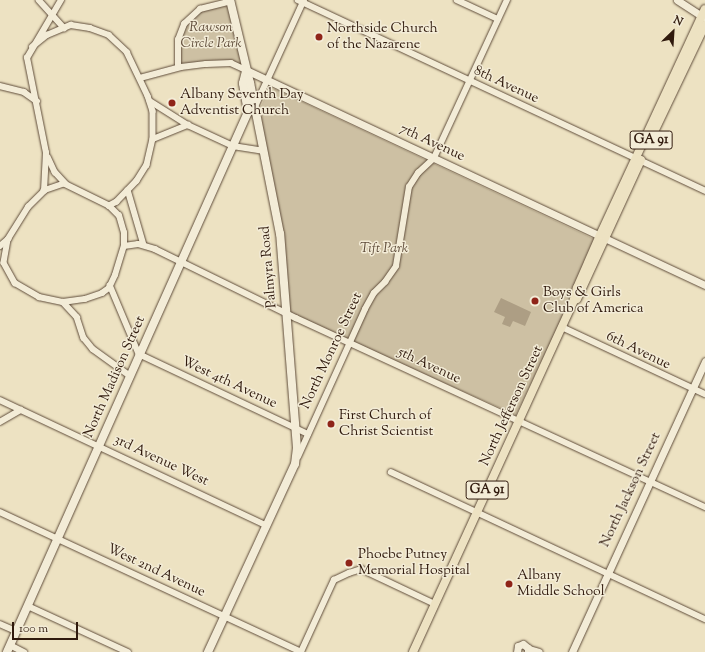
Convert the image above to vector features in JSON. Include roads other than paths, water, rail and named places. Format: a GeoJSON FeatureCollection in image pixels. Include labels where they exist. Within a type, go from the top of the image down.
{"type":"FeatureCollection","features":[{"type":"Feature","properties":{"kind":"main road","name":"Palmyra Road"},"geometry":{"type":"LineString","coordinates":[[230,0],[255,107],[280,234],[295,427],[295,464]]}},
{"type":"Feature","properties":{"kind":"main road","name":"North Jefferson Street"},"geometry":{"type":"LineString","coordinates":[[413,652],[573,302],[582,290],[603,237],[704,14]]}},
{"type":"Feature","properties":{"kind":"main road","name":"North Jefferson Street"},"geometry":{"type":"LineString","coordinates":[[639,158],[705,25]]}},
{"type":"Feature","properties":{"kind":"main road","name":"Palmyra Road"},"geometry":{"type":"LineString","coordinates":[[246,70],[243,83],[248,112]]}},
{"type":"Feature","properties":{"kind":"main road","name":"North Madison Street"},"geometry":{"type":"LineString","coordinates":[[8,649],[248,112]]}},
{"type":"Feature","properties":{"kind":"main road","name":"North Monroe Street"},"geometry":{"type":"LineString","coordinates":[[208,652],[295,464]]}},
{"type":"Feature","properties":{"kind":"street"},"geometry":{"type":"LineString","coordinates":[[39,0],[64,28]]}},
{"type":"Feature","properties":{"kind":"street"},"geometry":{"type":"LineString","coordinates":[[44,191],[46,153],[37,101],[26,65],[27,54],[54,16],[61,0]]}},
{"type":"Feature","properties":{"kind":"street"},"geometry":{"type":"LineString","coordinates":[[178,67],[178,40],[184,24],[200,9],[230,0]]}},
{"type":"Feature","properties":{"kind":"street"},"geometry":{"type":"LineString","coordinates":[[457,0],[498,19]]}},
{"type":"Feature","properties":{"kind":"street","name":"North Monroe Street"},"geometry":{"type":"LineString","coordinates":[[295,464],[369,300],[396,266],[407,192],[418,173],[434,158],[507,0]]}},
{"type":"Feature","properties":{"kind":"street"},"geometry":{"type":"LineString","coordinates":[[677,0],[704,14]]}},
{"type":"Feature","properties":{"kind":"street"},"geometry":{"type":"LineString","coordinates":[[255,107],[268,81],[301,1]]}},
{"type":"Feature","properties":{"kind":"street","name":"8th Avenue"},"geometry":{"type":"LineString","coordinates":[[301,1],[470,81],[639,158],[705,191]]}},
{"type":"Feature","properties":{"kind":"street"},"geometry":{"type":"LineString","coordinates":[[32,47],[46,35],[71,25],[90,28],[117,39],[127,52],[140,78],[150,101],[153,139],[147,165],[137,181],[109,206]]}},
{"type":"Feature","properties":{"kind":"street","name":"7th Avenue"},"geometry":{"type":"LineString","coordinates":[[140,78],[178,67],[231,64],[705,284]]}},
{"type":"Feature","properties":{"kind":"street"},"geometry":{"type":"LineString","coordinates":[[0,86],[24,92],[37,101]]}},
{"type":"Feature","properties":{"kind":"street"},"geometry":{"type":"LineString","coordinates":[[150,101],[188,125],[232,146],[263,151]]}},
{"type":"Feature","properties":{"kind":"street"},"geometry":{"type":"LineString","coordinates":[[153,139],[188,125]]}},
{"type":"Feature","properties":{"kind":"street"},"geometry":{"type":"LineString","coordinates":[[46,153],[55,172],[67,184],[109,206],[119,216],[124,233],[124,246],[110,285],[102,293],[93,297],[63,302],[43,298],[21,288],[10,278],[2,264],[8,239],[28,207],[44,191],[67,184]]}},
{"type":"Feature","properties":{"kind":"street"},"geometry":{"type":"LineString","coordinates":[[128,190],[144,245]]}},
{"type":"Feature","properties":{"kind":"street"},"geometry":{"type":"LineString","coordinates":[[0,246],[8,239]]}},
{"type":"Feature","properties":{"kind":"street","name":"5th Avenue"},"geometry":{"type":"LineString","coordinates":[[124,246],[144,245],[518,421],[705,507]]}},
{"type":"Feature","properties":{"kind":"street"},"geometry":{"type":"LineString","coordinates":[[110,285],[139,354]]}},
{"type":"Feature","properties":{"kind":"street"},"geometry":{"type":"LineString","coordinates":[[63,302],[77,317],[84,338],[93,349],[130,376]]}},
{"type":"Feature","properties":{"kind":"street","name":"6th Avenue"},"geometry":{"type":"LineString","coordinates":[[562,328],[705,394]]}},
{"type":"Feature","properties":{"kind":"street","name":"West 4th Avenue"},"geometry":{"type":"LineString","coordinates":[[139,354],[308,434]]}},
{"type":"Feature","properties":{"kind":"street","name":"North Jackson Street"},"geometry":{"type":"LineString","coordinates":[[572,652],[705,361]]}},
{"type":"Feature","properties":{"kind":"street","name":"3rd Avenue West"},"geometry":{"type":"LineString","coordinates":[[0,400],[266,525]]}},
{"type":"Feature","properties":{"kind":"street"},"geometry":{"type":"LineString","coordinates":[[0,422],[21,410]]}},
{"type":"Feature","properties":{"kind":"street"},"geometry":{"type":"LineString","coordinates":[[391,472],[477,513],[608,572],[705,619]]}},
{"type":"Feature","properties":{"kind":"street","name":"West 2nd Avenue"},"geometry":{"type":"LineString","coordinates":[[0,512],[301,652]]}},
{"type":"Feature","properties":{"kind":"street"},"geometry":{"type":"LineString","coordinates":[[301,652],[334,580],[361,569],[436,604]]}},
{"type":"Feature","properties":{"kind":"street"},"geometry":{"type":"LineString","coordinates":[[28,606],[128,652]]}},
{"type":"Feature","properties":{"kind":"street"},"geometry":{"type":"LineString","coordinates":[[0,624],[16,631]]}},
{"type":"Feature","properties":{"kind":"street"},"geometry":{"type":"LineString","coordinates":[[517,652],[521,644],[528,651],[540,652]]}},
{"type":"Feature","properties":{"kind":"street"},"geometry":{"type":"LineString","coordinates":[[8,649],[24,652]]}},
{"type":"Feature","properties":{"kind":"place","name":"Northside Church of the Nazarene"},"geometry":{"type":"Point","coordinates":[319,37]}},
{"type":"Feature","properties":{"kind":"place","name":"Albany Seventh Day Adventist Church"},"geometry":{"type":"Point","coordinates":[172,103]}},
{"type":"Feature","properties":{"kind":"place","name":"Boys & Girls Club of America"},"geometry":{"type":"Point","coordinates":[535,301]}},
{"type":"Feature","properties":{"kind":"place","name":"First Church of Christ Scientist"},"geometry":{"type":"Point","coordinates":[331,424]}},
{"type":"Feature","properties":{"kind":"place","name":"Phoebe Putney Memorial Hospital"},"geometry":{"type":"Point","coordinates":[349,563]}},
{"type":"Feature","properties":{"kind":"place","name":"Albany Middle School"},"geometry":{"type":"Point","coordinates":[509,584]}},
{"type":"Feature","properties":{"kind":"park label","name":"Rawson Circle Park"},"geometry":{"type":"Point","coordinates":[211,36]}},
{"type":"Feature","properties":{"kind":"park label","name":"Tift Park"},"geometry":{"type":"Point","coordinates":[384,249]}}]}
